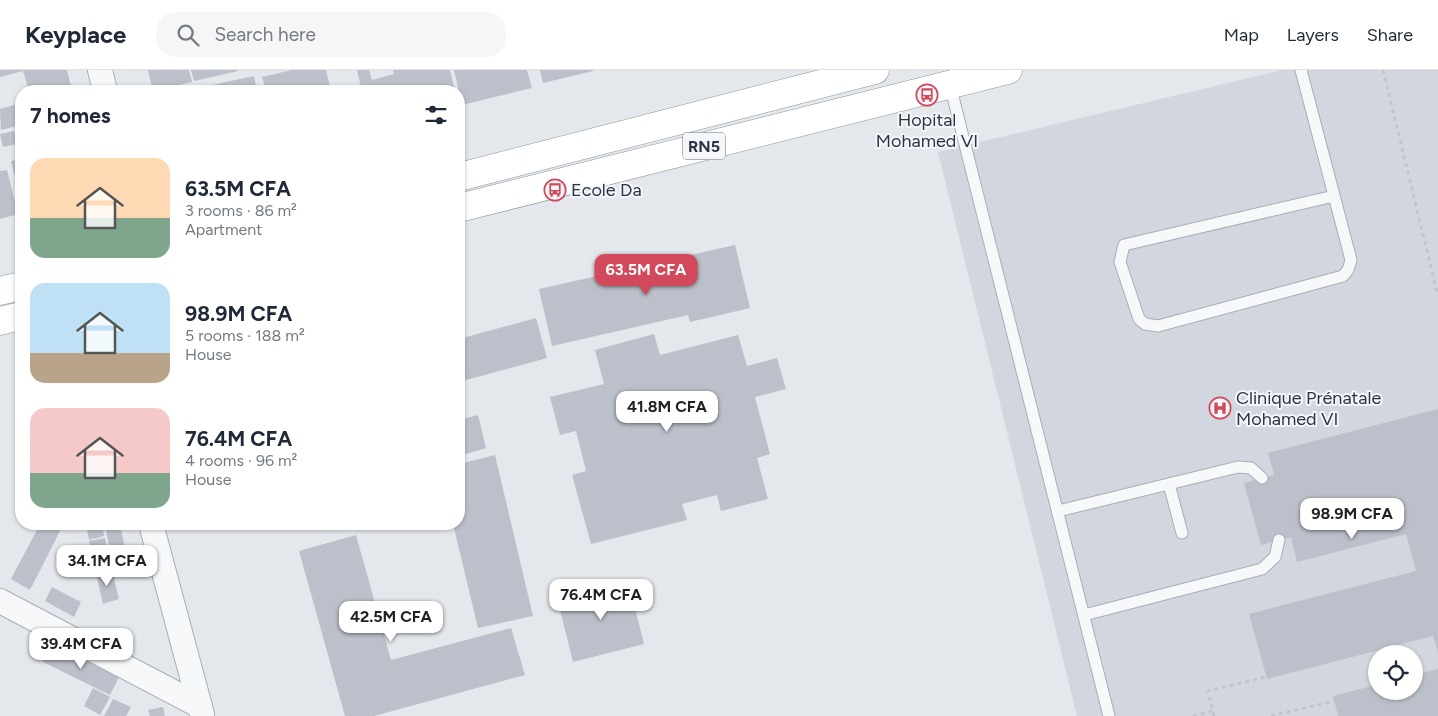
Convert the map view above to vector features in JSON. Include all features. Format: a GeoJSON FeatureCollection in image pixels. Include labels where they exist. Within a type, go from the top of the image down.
{"type":"FeatureCollection","features":[{"type":"Feature","properties":{"kind":"highway","name":"RN5"},"geometry":{"type":"LineString","coordinates":[[465,175],[875,70]]}},
{"type":"Feature","properties":{"kind":"highway","name":"RN5"},"geometry":{"type":"LineString","coordinates":[[465,206],[1008,70]]}},
{"type":"Feature","properties":{"kind":"highway"},"geometry":{"type":"LineString","coordinates":[[0,291],[15,287]]}},
{"type":"Feature","properties":{"kind":"highway"},"geometry":{"type":"LineString","coordinates":[[0,321],[15,317]]}},
{"type":"Feature","properties":{"kind":"street"},"geometry":{"type":"LineString","coordinates":[[100,70],[104,85]]}},
{"type":"Feature","properties":{"kind":"street"},"geometry":{"type":"LineString","coordinates":[[153,530],[201,711]]}},
{"type":"Feature","properties":{"kind":"street"},"geometry":{"type":"LineString","coordinates":[[0,601],[201,711]]}},
{"type":"Feature","properties":{"kind":"lane"},"geometry":{"type":"LineString","coordinates":[[1301,70],[1351,260],[1348,270],[1343,276],[1158,326],[1145,324],[1139,319],[1120,262],[1124,245],[1334,196]]}},
{"type":"Feature","properties":{"kind":"lane"},"geometry":{"type":"LineString","coordinates":[[950,85],[1109,716]]}},
{"type":"Feature","properties":{"kind":"lane"},"geometry":{"type":"LineString","coordinates":[[1058,511],[1238,467],[1251,468],[1262,478]]}},
{"type":"Feature","properties":{"kind":"lane"},"geometry":{"type":"LineString","coordinates":[[1169,484],[1182,533]]}},
{"type":"Feature","properties":{"kind":"lane"},"geometry":{"type":"LineString","coordinates":[[1084,614],[1262,569],[1275,557],[1278,540]]}},
{"type":"Feature","properties":{"kind":"path"},"geometry":{"type":"LineString","coordinates":[[1383,70],[1438,296]]}},
{"type":"Feature","properties":{"kind":"path"},"geometry":{"type":"LineString","coordinates":[[1214,716],[1208,691],[1266,677]]}},
{"type":"Feature","properties":{"kind":"path"},"geometry":{"type":"LineString","coordinates":[[1271,716],[1334,701]]}},
{"type":"Feature","properties":{"kind":"path"},"geometry":{"type":"LineString","coordinates":[[1193,716],[1213,711]]}},
{"type":"Feature","properties":{"kind":"shaded area","name":"Clinique Prénatale Mohamed VI"},"geometry":{"type":"Polygon","coordinates":[[[1282,70],[1438,70],[1438,716],[1077,716],[938,152],[1282,70]]]}},
{"type":"Feature","properties":{"kind":"building"},"geometry":{"type":"Polygon","coordinates":[[[0,70],[67,70],[71,85],[27,85],[23,71],[0,77],[0,70]]]}},
{"type":"Feature","properties":{"kind":"building"},"geometry":{"type":"Polygon","coordinates":[[[148,70],[189,70],[192,82],[179,85],[152,85],[148,70]]]}},
{"type":"Feature","properties":{"kind":"building"},"geometry":{"type":"Polygon","coordinates":[[[191,70],[237,70],[238,71],[194,81],[191,70]]]}},
{"type":"Feature","properties":{"kind":"building"},"geometry":{"type":"Polygon","coordinates":[[[292,70],[326,70],[330,85],[264,85],[262,77],[292,70]]]}},
{"type":"Feature","properties":{"kind":"building"},"geometry":{"type":"Polygon","coordinates":[[[357,70],[369,70],[372,80],[394,74],[393,70],[450,70],[454,85],[361,85],[357,70]]]}},
{"type":"Feature","properties":{"kind":"building"},"geometry":{"type":"Polygon","coordinates":[[[454,70],[527,70],[532,88],[465,104],[465,85],[457,85],[454,70]]]}},
{"type":"Feature","properties":{"kind":"building"},"geometry":{"type":"Polygon","coordinates":[[[540,70],[593,70],[593,71],[543,83],[540,70]]]}},
{"type":"Feature","properties":{"kind":"building"},"geometry":{"type":"Polygon","coordinates":[[[254,76],[256,85],[212,85],[254,76]]]}},
{"type":"Feature","properties":{"kind":"building"},"geometry":{"type":"Polygon","coordinates":[[[15,105],[15,126],[1,130],[0,109],[15,105]]]}},
{"type":"Feature","properties":{"kind":"building"},"geometry":{"type":"Polygon","coordinates":[[[14,131],[15,144],[3,147],[0,134],[14,131]]]}},
{"type":"Feature","properties":{"kind":"building"},"geometry":{"type":"Polygon","coordinates":[[[15,160],[15,177],[11,161],[15,160]]]}},
{"type":"Feature","properties":{"kind":"building"},"geometry":{"type":"Polygon","coordinates":[[[7,170],[15,202],[15,215],[0,219],[0,171],[7,170]]]}},
{"type":"Feature","properties":{"kind":"building"},"geometry":{"type":"Polygon","coordinates":[[[735,245],[750,308],[690,322],[688,315],[552,346],[539,289],[735,245]]]}},
{"type":"Feature","properties":{"kind":"building"},"geometry":{"type":"Polygon","coordinates":[[[536,318],[547,358],[465,380],[465,337],[536,318]]]}},
{"type":"Feature","properties":{"kind":"building"},"geometry":{"type":"Polygon","coordinates":[[[654,334],[660,355],[738,335],[747,366],[777,358],[786,389],[755,397],[770,454],[757,458],[768,499],[721,511],[717,495],[682,504],[687,520],[591,544],[572,475],[586,471],[576,431],[560,435],[550,397],[604,384],[595,350],[654,334]]]}},
{"type":"Feature","properties":{"kind":"building"},"geometry":{"type":"Polygon","coordinates":[[[1438,409],[1438,653],[1433,636],[1398,645],[1368,645],[1368,653],[1267,679],[1249,614],[1416,571],[1406,534],[1297,562],[1291,537],[1261,545],[1244,483],[1274,475],[1268,453],[1438,409]]]}},
{"type":"Feature","properties":{"kind":"building"},"geometry":{"type":"Polygon","coordinates":[[[478,415],[486,448],[465,454],[465,418],[478,415]]]}},
{"type":"Feature","properties":{"kind":"building"},"geometry":{"type":"Polygon","coordinates":[[[495,455],[533,616],[478,628],[454,530],[465,530],[465,462],[495,455]]]}},
{"type":"Feature","properties":{"kind":"building"},"geometry":{"type":"Polygon","coordinates":[[[37,530],[60,530],[30,590],[11,579],[37,530]]]}},
{"type":"Feature","properties":{"kind":"building"},"geometry":{"type":"Polygon","coordinates":[[[87,530],[103,530],[104,536],[89,540],[87,530]]]}},
{"type":"Feature","properties":{"kind":"building"},"geometry":{"type":"Polygon","coordinates":[[[106,530],[121,530],[129,568],[114,571],[106,530]]]}},
{"type":"Feature","properties":{"kind":"building"},"geometry":{"type":"Polygon","coordinates":[[[356,535],[391,660],[511,628],[525,675],[374,716],[345,716],[299,551],[356,535]]]}},
{"type":"Feature","properties":{"kind":"building"},"geometry":{"type":"Polygon","coordinates":[[[105,538],[111,569],[96,572],[89,541],[105,538]]]}},
{"type":"Feature","properties":{"kind":"building"},"geometry":{"type":"Polygon","coordinates":[[[112,570],[119,599],[103,604],[96,574],[112,570]]]}},
{"type":"Feature","properties":{"kind":"building"},"geometry":{"type":"Polygon","coordinates":[[[628,580],[644,644],[573,662],[557,598],[628,580]]]}},
{"type":"Feature","properties":{"kind":"building"},"geometry":{"type":"Polygon","coordinates":[[[52,587],[81,602],[74,617],[45,601],[52,587]]]}},
{"type":"Feature","properties":{"kind":"building"},"geometry":{"type":"Polygon","coordinates":[[[52,645],[119,677],[110,695],[43,662],[52,645]]]}},
{"type":"Feature","properties":{"kind":"building"},"geometry":{"type":"Polygon","coordinates":[[[1438,669],[1438,716],[1338,716],[1333,696],[1368,687],[1368,700],[1423,700],[1423,673],[1438,669]]]}},
{"type":"Feature","properties":{"kind":"building"},"geometry":{"type":"Polygon","coordinates":[[[93,688],[110,697],[100,715],[84,706],[93,688]]]}},
{"type":"Feature","properties":{"kind":"building"},"geometry":{"type":"Polygon","coordinates":[[[113,699],[131,707],[126,716],[104,716],[113,699]]]}},
{"type":"Feature","properties":{"kind":"building"},"geometry":{"type":"Polygon","coordinates":[[[163,707],[165,716],[150,716],[148,710],[163,707]]]}},
{"type":"Feature","properties":{"kind":"place","name":"Hopital Mohamed VI"},"geometry":{"type":"Point","coordinates":[927,95]}},
{"type":"Feature","properties":{"kind":"place","name":"Ecole Da"},"geometry":{"type":"Point","coordinates":[555,190]}},
{"type":"Feature","properties":{"kind":"place","name":"Clinique Prénatale Mohamed VI"},"geometry":{"type":"Point","coordinates":[1220,408]}}]}
